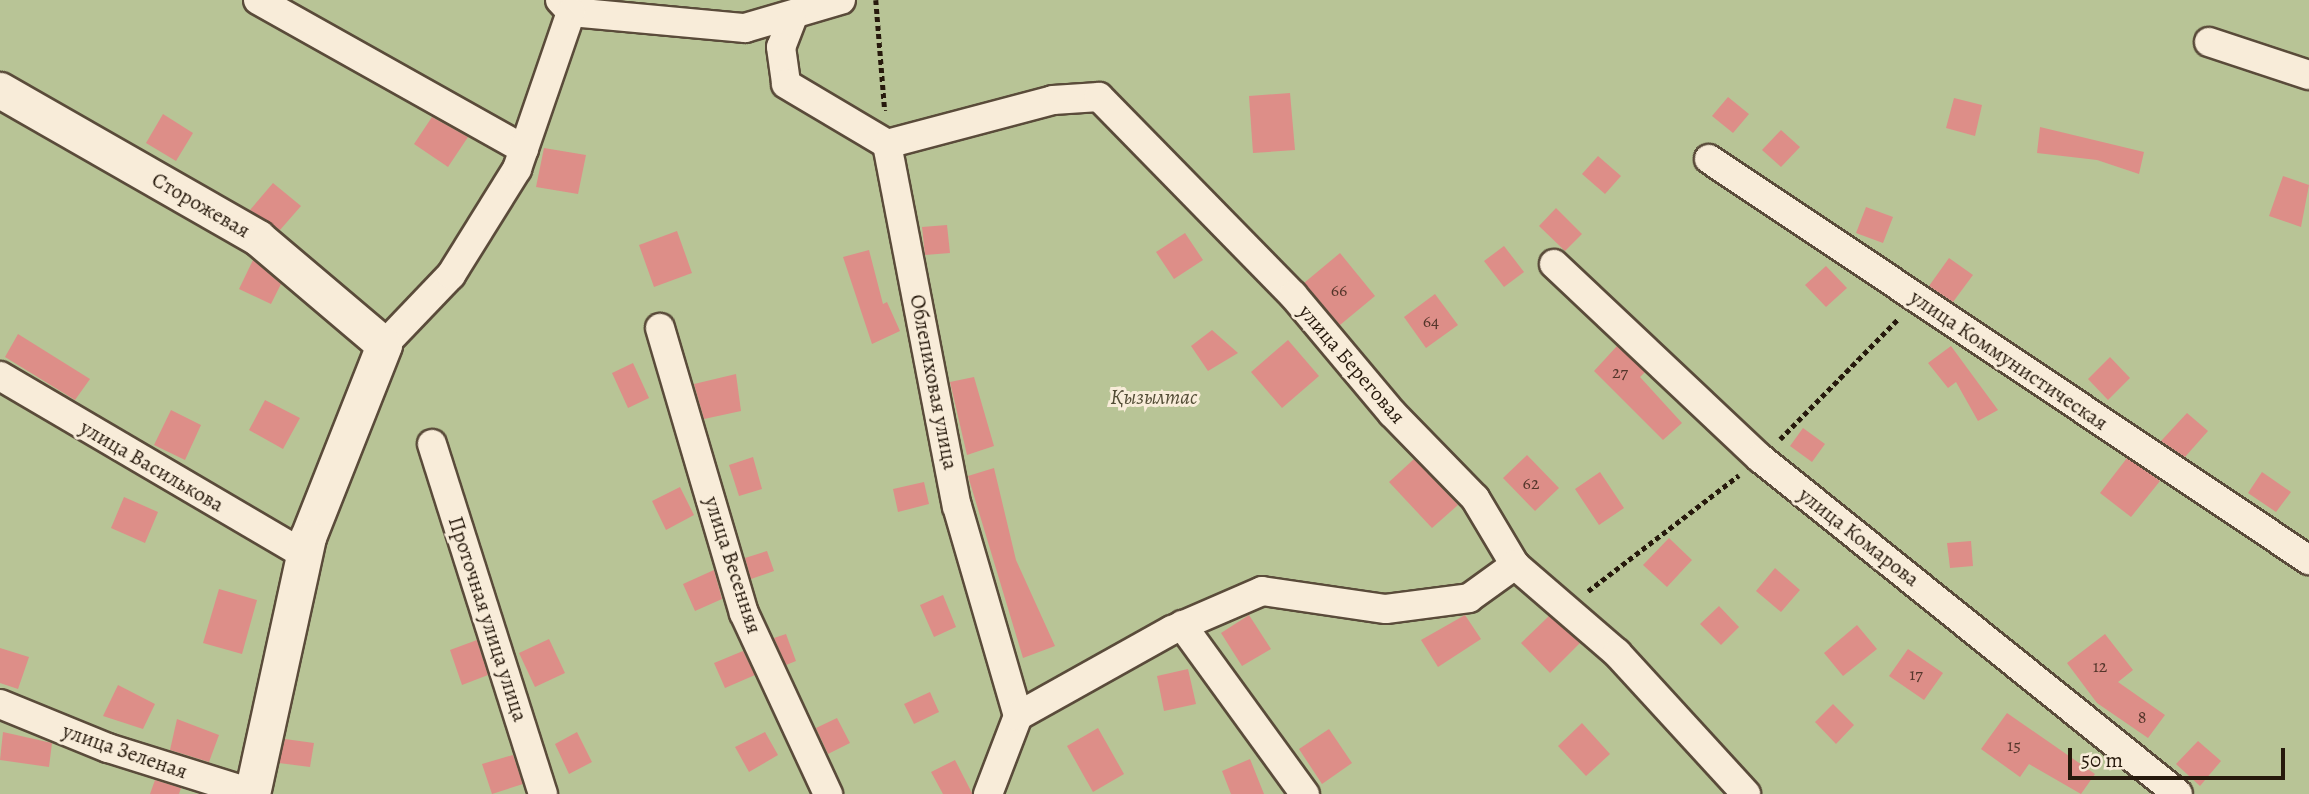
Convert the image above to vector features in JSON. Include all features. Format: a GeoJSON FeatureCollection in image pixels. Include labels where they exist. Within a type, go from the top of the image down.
{"type":"FeatureCollection","features":[{"type":"Feature","properties":{"kind":"street"},"geometry":{"type":"LineString","coordinates":[[258,0],[524,149]]}},
{"type":"Feature","properties":{"kind":"street"},"geometry":{"type":"LineString","coordinates":[[252,794],[304,554],[384,345],[451,275],[517,169],[565,6],[745,29],[792,19],[841,0]]}},
{"type":"Feature","properties":{"kind":"street"},"geometry":{"type":"LineString","coordinates":[[792,19],[781,47],[786,85],[887,144]]}},
{"type":"Feature","properties":{"kind":"street"},"geometry":{"type":"LineString","coordinates":[[2209,43],[2309,75]]}},
{"type":"Feature","properties":{"kind":"street","name":"Сторожевая"},"geometry":{"type":"LineString","coordinates":[[0,90],[258,238],[384,345]]}},
{"type":"Feature","properties":{"kind":"street","name":"улица Береговая"},"geometry":{"type":"LineString","coordinates":[[887,144],[1053,100],[1099,97],[1293,295],[1392,413],[1475,498],[1515,565],[1617,653],[1746,794]]}},
{"type":"Feature","properties":{"kind":"street","name":"Облепиховая улица"},"geometry":{"type":"LineString","coordinates":[[887,144],[957,506],[1018,716]]}},
{"type":"Feature","properties":{"kind":"street","name":"улица Коммунистическая"},"geometry":{"type":"LineString","coordinates":[[1709,159],[2309,561]]}},
{"type":"Feature","properties":{"kind":"street","name":"улица Комарова"},"geometry":{"type":"LineString","coordinates":[[1554,264],[1760,458],[2178,794]]}},
{"type":"Feature","properties":{"kind":"street","name":"улица Весенняя"},"geometry":{"type":"LineString","coordinates":[[660,328],[744,613],[828,794]]}},
{"type":"Feature","properties":{"kind":"street","name":"улица Василькова"},"geometry":{"type":"LineString","coordinates":[[0,376],[304,554]]}},
{"type":"Feature","properties":{"kind":"street","name":"Проточная улица улица"},"geometry":{"type":"LineString","coordinates":[[432,444],[543,794]]}},
{"type":"Feature","properties":{"kind":"street"},"geometry":{"type":"LineString","coordinates":[[988,794],[1018,716],[1182,625],[1262,591],[1386,609],[1469,598],[1515,565]]}},
{"type":"Feature","properties":{"kind":"street"},"geometry":{"type":"LineString","coordinates":[[1182,625],[1306,794]]}},
{"type":"Feature","properties":{"kind":"street","name":"улица Зеленая"},"geometry":{"type":"LineString","coordinates":[[0,704],[108,748],[252,794]]}},
{"type":"Feature","properties":{"kind":"path"},"geometry":{"type":"LineString","coordinates":[[876,0],[887,144]]}},
{"type":"Feature","properties":{"kind":"green space","name":"Қызылтас"},"geometry":{"type":"Polygon","coordinates":[[[0,0],[2309,0],[2309,794],[0,794],[0,0]]]}},
{"type":"Feature","properties":{"kind":"building"},"geometry":{"type":"Polygon","coordinates":[[[1290,93],[1295,150],[1253,153],[1249,96],[1290,93]]]}},
{"type":"Feature","properties":{"kind":"building"},"geometry":{"type":"Polygon","coordinates":[[[1728,97],[1749,114],[1733,133],[1712,116],[1728,97]]]}},
{"type":"Feature","properties":{"kind":"building"},"geometry":{"type":"Polygon","coordinates":[[[1954,98],[1982,105],[1975,136],[1946,128],[1954,98]]]}},
{"type":"Feature","properties":{"kind":"building"},"geometry":{"type":"Polygon","coordinates":[[[163,114],[193,133],[176,161],[146,143],[163,114]]]}},
{"type":"Feature","properties":{"kind":"building"},"geometry":{"type":"Polygon","coordinates":[[[432,117],[468,137],[448,167],[414,144],[432,117]]]}},
{"type":"Feature","properties":{"kind":"building"},"geometry":{"type":"Polygon","coordinates":[[[2040,127],[2144,152],[2139,174],[2097,160],[2037,153],[2040,127]]]}},
{"type":"Feature","properties":{"kind":"building"},"geometry":{"type":"Polygon","coordinates":[[[1781,130],[1800,147],[1781,167],[1762,150],[1781,130]]]}},
{"type":"Feature","properties":{"kind":"building"},"geometry":{"type":"Polygon","coordinates":[[[544,148],[586,155],[578,194],[536,187],[544,148]]]}},
{"type":"Feature","properties":{"kind":"building"},"geometry":{"type":"Polygon","coordinates":[[[1598,156],[1621,176],[1605,194],[1582,174],[1598,156]]]}},
{"type":"Feature","properties":{"kind":"building"},"geometry":{"type":"Polygon","coordinates":[[[2283,176],[2309,185],[2301,227],[2269,216],[2283,176]]]}},
{"type":"Feature","properties":{"kind":"building"},"geometry":{"type":"Polygon","coordinates":[[[273,183],[301,206],[280,230],[250,210],[273,183]]]}},
{"type":"Feature","properties":{"kind":"building"},"geometry":{"type":"Polygon","coordinates":[[[1866,207],[1893,217],[1883,243],[1856,233],[1866,207]]]}},
{"type":"Feature","properties":{"kind":"building"},"geometry":{"type":"Polygon","coordinates":[[[1556,208],[1582,234],[1565,251],[1539,226],[1556,208]]]}},
{"type":"Feature","properties":{"kind":"building"},"geometry":{"type":"Polygon","coordinates":[[[947,225],[950,253],[925,255],[922,227],[947,225]]]}},
{"type":"Feature","properties":{"kind":"building"},"geometry":{"type":"Polygon","coordinates":[[[677,231],[692,273],[654,287],[639,245],[677,231]]]}},
{"type":"Feature","properties":{"kind":"building"},"geometry":{"type":"Polygon","coordinates":[[[1185,233],[1203,260],[1174,279],[1156,252],[1185,233]]]}},
{"type":"Feature","properties":{"kind":"building"},"geometry":{"type":"Polygon","coordinates":[[[1504,246],[1524,272],[1504,287],[1484,261],[1504,246]]]}},
{"type":"Feature","properties":{"kind":"building"},"geometry":{"type":"Polygon","coordinates":[[[869,250],[883,304],[887,302],[900,331],[872,344],[843,257],[869,250]]]}},
{"type":"Feature","properties":{"kind":"building"},"geometry":{"type":"Polygon","coordinates":[[[1340,253],[1375,296],[1340,325],[1304,283],[1340,253]]]}},
{"type":"Feature","properties":{"kind":"building"},"geometry":{"type":"Polygon","coordinates":[[[1949,258],[1973,275],[1953,302],[1929,286],[1949,258]]]}},
{"type":"Feature","properties":{"kind":"building"},"geometry":{"type":"Polygon","coordinates":[[[253,260],[281,284],[271,304],[239,289],[253,260]]]}},
{"type":"Feature","properties":{"kind":"building"},"geometry":{"type":"Polygon","coordinates":[[[1826,266],[1847,288],[1826,307],[1805,285],[1826,266]]]}},
{"type":"Feature","properties":{"kind":"building"},"geometry":{"type":"Polygon","coordinates":[[[1435,294],[1458,325],[1426,348],[1404,317],[1435,294]]]}},
{"type":"Feature","properties":{"kind":"building"},"geometry":{"type":"Polygon","coordinates":[[[1212,330],[1238,353],[1208,371],[1191,346],[1212,330]]]}},
{"type":"Feature","properties":{"kind":"building"},"geometry":{"type":"Polygon","coordinates":[[[18,334],[90,379],[75,400],[5,357],[18,334]]]}},
{"type":"Feature","properties":{"kind":"building"},"geometry":{"type":"Polygon","coordinates":[[[1288,340],[1319,376],[1282,408],[1251,372],[1288,340]]]}},
{"type":"Feature","properties":{"kind":"building"},"geometry":{"type":"Polygon","coordinates":[[[1617,346],[1645,372],[1640,377],[1682,423],[1663,440],[1594,371],[1617,346]]]}},
{"type":"Feature","properties":{"kind":"building"},"geometry":{"type":"Polygon","coordinates":[[[1951,346],[1998,410],[1978,421],[1956,382],[1948,388],[1928,363],[1951,346]]]}},
{"type":"Feature","properties":{"kind":"building"},"geometry":{"type":"Polygon","coordinates":[[[2110,357],[2130,378],[2108,400],[2088,379],[2110,357]]]}},
{"type":"Feature","properties":{"kind":"building"},"geometry":{"type":"Polygon","coordinates":[[[633,363],[649,398],[628,408],[612,373],[633,363]]]}},
{"type":"Feature","properties":{"kind":"building"},"geometry":{"type":"Polygon","coordinates":[[[736,374],[741,411],[704,419],[694,384],[736,374]]]}},
{"type":"Feature","properties":{"kind":"building"},"geometry":{"type":"Polygon","coordinates":[[[974,377],[994,446],[967,455],[950,382],[974,377]]]}},
{"type":"Feature","properties":{"kind":"building"},"geometry":{"type":"Polygon","coordinates":[[[265,400],[300,418],[283,449],[249,430],[265,400]]]}},
{"type":"Feature","properties":{"kind":"building"},"geometry":{"type":"Polygon","coordinates":[[[171,410],[201,425],[185,460],[154,445],[171,410]]]}},
{"type":"Feature","properties":{"kind":"building"},"geometry":{"type":"Polygon","coordinates":[[[2187,413],[2208,431],[2185,457],[2161,441],[2187,413]]]}},
{"type":"Feature","properties":{"kind":"building"},"geometry":{"type":"Polygon","coordinates":[[[1803,428],[1825,444],[1812,462],[1790,446],[1803,428]]]}},
{"type":"Feature","properties":{"kind":"building"},"geometry":{"type":"Polygon","coordinates":[[[1527,455],[1559,488],[1535,511],[1503,478],[1527,455]]]}},
{"type":"Feature","properties":{"kind":"building"},"geometry":{"type":"Polygon","coordinates":[[[753,457],[762,489],[739,496],[729,465],[753,457]]]}},
{"type":"Feature","properties":{"kind":"building"},"geometry":{"type":"Polygon","coordinates":[[[2127,458],[2160,481],[2131,517],[2100,493],[2127,458]]]}},
{"type":"Feature","properties":{"kind":"building"},"geometry":{"type":"Polygon","coordinates":[[[1414,459],[1458,505],[1432,528],[1389,482],[1414,459]]]}},
{"type":"Feature","properties":{"kind":"building"},"geometry":{"type":"Polygon","coordinates":[[[994,468],[1016,560],[1055,646],[1023,658],[968,476],[994,468]]]}},
{"type":"Feature","properties":{"kind":"building"},"geometry":{"type":"Polygon","coordinates":[[[1600,472],[1624,508],[1599,525],[1575,489],[1600,472]]]}},
{"type":"Feature","properties":{"kind":"building"},"geometry":{"type":"Polygon","coordinates":[[[2262,472],[2291,492],[2276,512],[2248,493],[2262,472]]]}},
{"type":"Feature","properties":{"kind":"building"},"geometry":{"type":"Polygon","coordinates":[[[924,482],[929,504],[898,512],[893,489],[924,482]]]}},
{"type":"Feature","properties":{"kind":"building"},"geometry":{"type":"Polygon","coordinates":[[[680,487],[694,515],[666,530],[652,501],[680,487]]]}},
{"type":"Feature","properties":{"kind":"building"},"geometry":{"type":"Polygon","coordinates":[[[124,497],[158,512],[145,543],[111,528],[124,497]]]}},
{"type":"Feature","properties":{"kind":"building"},"geometry":{"type":"Polygon","coordinates":[[[1669,538],[1692,560],[1667,587],[1643,565],[1669,538]]]}},
{"type":"Feature","properties":{"kind":"building"},"geometry":{"type":"Polygon","coordinates":[[[1971,541],[1973,566],[1950,568],[1947,543],[1971,541]]]}},
{"type":"Feature","properties":{"kind":"building"},"geometry":{"type":"Polygon","coordinates":[[[767,551],[774,571],[751,579],[745,558],[767,551]]]}},
{"type":"Feature","properties":{"kind":"building"},"geometry":{"type":"Polygon","coordinates":[[[1775,568],[1800,590],[1781,612],[1756,591],[1775,568]]]}},
{"type":"Feature","properties":{"kind":"building"},"geometry":{"type":"Polygon","coordinates":[[[714,570],[722,599],[695,611],[683,584],[714,570]]]}},
{"type":"Feature","properties":{"kind":"building"},"geometry":{"type":"Polygon","coordinates":[[[219,589],[257,600],[242,654],[203,643],[219,589]]]}},
{"type":"Feature","properties":{"kind":"building"},"geometry":{"type":"Polygon","coordinates":[[[943,595],[956,627],[934,637],[920,605],[943,595]]]}},
{"type":"Feature","properties":{"kind":"building"},"geometry":{"type":"Polygon","coordinates":[[[1719,606],[1739,627],[1721,645],[1700,624],[1719,606]]]}},
{"type":"Feature","properties":{"kind":"building"},"geometry":{"type":"Polygon","coordinates":[[[1249,615],[1271,649],[1242,666],[1221,633],[1249,615]]]}},
{"type":"Feature","properties":{"kind":"building"},"geometry":{"type":"Polygon","coordinates":[[[1465,615],[1481,639],[1438,667],[1421,640],[1465,615]]]}},
{"type":"Feature","properties":{"kind":"building"},"geometry":{"type":"Polygon","coordinates":[[[1549,616],[1580,643],[1550,673],[1521,643],[1549,616]]]}},
{"type":"Feature","properties":{"kind":"building"},"geometry":{"type":"Polygon","coordinates":[[[1857,625],[1877,649],[1843,676],[1824,653],[1857,625]]]}},
{"type":"Feature","properties":{"kind":"building"},"geometry":{"type":"Polygon","coordinates":[[[786,634],[796,661],[786,665],[774,638],[786,634]]]}},
{"type":"Feature","properties":{"kind":"building"},"geometry":{"type":"Polygon","coordinates":[[[2105,634],[2133,670],[2118,682],[2165,715],[2148,738],[2097,703],[2067,663],[2105,634]]]}},
{"type":"Feature","properties":{"kind":"building"},"geometry":{"type":"Polygon","coordinates":[[[549,639],[565,673],[535,687],[519,653],[549,639]]]}},
{"type":"Feature","properties":{"kind":"building"},"geometry":{"type":"Polygon","coordinates":[[[477,640],[488,675],[462,685],[450,650],[477,640]]]}},
{"type":"Feature","properties":{"kind":"building"},"geometry":{"type":"Polygon","coordinates":[[[0,648],[29,657],[18,689],[0,683],[0,648]]]}},
{"type":"Feature","properties":{"kind":"building"},"geometry":{"type":"Polygon","coordinates":[[[1908,649],[1943,673],[1924,700],[1889,676],[1908,649]]]}},
{"type":"Feature","properties":{"kind":"building"},"geometry":{"type":"Polygon","coordinates":[[[743,651],[755,675],[725,688],[714,663],[743,651]]]}},
{"type":"Feature","properties":{"kind":"building"},"geometry":{"type":"Polygon","coordinates":[[[1188,669],[1196,704],[1164,711],[1157,676],[1188,669]]]}},
{"type":"Feature","properties":{"kind":"building"},"geometry":{"type":"Polygon","coordinates":[[[118,685],[155,704],[143,729],[103,716],[118,685]]]}},
{"type":"Feature","properties":{"kind":"building"},"geometry":{"type":"Polygon","coordinates":[[[930,692],[939,712],[914,724],[904,704],[930,692]]]}},
{"type":"Feature","properties":{"kind":"building"},"geometry":{"type":"Polygon","coordinates":[[[1833,704],[1854,725],[1836,744],[1815,722],[1833,704]]]}},
{"type":"Feature","properties":{"kind":"building"},"geometry":{"type":"Polygon","coordinates":[[[2007,713],[2095,774],[2081,794],[2029,764],[2020,777],[1981,749],[2007,713]]]}},
{"type":"Feature","properties":{"kind":"building"},"geometry":{"type":"Polygon","coordinates":[[[837,718],[850,743],[828,754],[816,728],[837,718]]]}},
{"type":"Feature","properties":{"kind":"building"},"geometry":{"type":"Polygon","coordinates":[[[177,719],[219,735],[209,762],[170,750],[177,719]]]}},
{"type":"Feature","properties":{"kind":"building"},"geometry":{"type":"Polygon","coordinates":[[[1582,723],[1610,754],[1586,776],[1558,746],[1582,723]]]}},
{"type":"Feature","properties":{"kind":"building"},"geometry":{"type":"Polygon","coordinates":[[[1098,728],[1124,774],[1093,792],[1067,746],[1098,728]]]}},
{"type":"Feature","properties":{"kind":"building"},"geometry":{"type":"Polygon","coordinates":[[[1329,729],[1352,763],[1322,784],[1299,749],[1329,729]]]}},
{"type":"Feature","properties":{"kind":"building"},"geometry":{"type":"Polygon","coordinates":[[[3,732],[52,743],[49,767],[0,760],[3,732]]]}},
{"type":"Feature","properties":{"kind":"building"},"geometry":{"type":"Polygon","coordinates":[[[577,732],[592,762],[569,774],[555,744],[577,732]]]}},
{"type":"Feature","properties":{"kind":"building"},"geometry":{"type":"Polygon","coordinates":[[[765,732],[778,755],[749,772],[735,747],[765,732]]]}},
{"type":"Feature","properties":{"kind":"building"},"geometry":{"type":"Polygon","coordinates":[[[285,739],[314,743],[310,767],[279,763],[285,739]]]}},
{"type":"Feature","properties":{"kind":"building"},"geometry":{"type":"Polygon","coordinates":[[[2198,741],[2221,761],[2200,786],[2176,764],[2198,741]]]}},
{"type":"Feature","properties":{"kind":"building"},"geometry":{"type":"Polygon","coordinates":[[[513,755],[523,784],[492,794],[482,764],[513,755]]]}},
{"type":"Feature","properties":{"kind":"building"},"geometry":{"type":"Polygon","coordinates":[[[1250,759],[1264,794],[1231,794],[1222,771],[1250,759]]]}},
{"type":"Feature","properties":{"kind":"building"},"geometry":{"type":"Polygon","coordinates":[[[955,760],[972,794],[943,794],[931,772],[955,760]]]}},
{"type":"Feature","properties":{"kind":"building"},"geometry":{"type":"Polygon","coordinates":[[[155,780],[181,788],[179,794],[150,794],[155,780]]]}}]}
